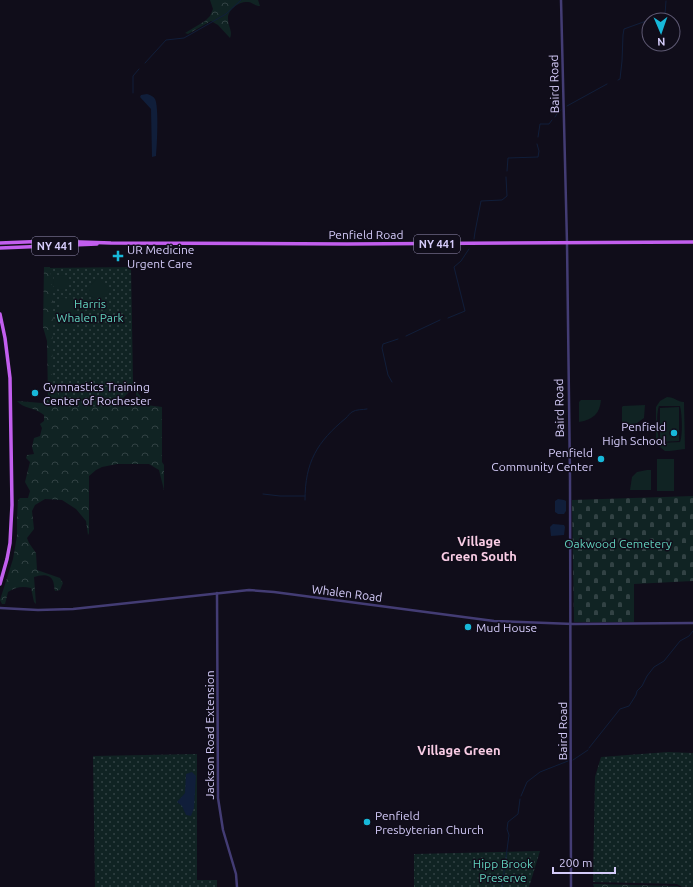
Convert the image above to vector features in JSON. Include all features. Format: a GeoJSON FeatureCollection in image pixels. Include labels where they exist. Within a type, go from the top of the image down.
{"type":"FeatureCollection","features":[{"type":"Feature","properties":{"kind":"main road","name":"Penfield Road"},"geometry":{"type":"LineString","coordinates":[[0,243],[87,241],[111,243]]}},
{"type":"Feature","properties":{"kind":"main road","name":"Penfield Road"},"geometry":{"type":"LineString","coordinates":[[0,248],[111,243],[449,244],[693,242]]}},
{"type":"Feature","properties":{"kind":"main road"},"geometry":{"type":"LineString","coordinates":[[0,314],[5,338],[10,378],[12,499],[10,543],[0,584]]}},
{"type":"Feature","properties":{"kind":"street","name":"Baird Road"},"geometry":{"type":"LineString","coordinates":[[561,0],[567,243],[571,624],[571,887]]}},
{"type":"Feature","properties":{"kind":"street","name":"Whalen Road"},"geometry":{"type":"LineString","coordinates":[[0,608],[70,610],[254,590],[492,621],[571,624],[693,623]]}},
{"type":"Feature","properties":{"kind":"street","name":"Jackson Road Extension"},"geometry":{"type":"LineString","coordinates":[[217,593],[218,798],[223,830],[236,874],[237,887]]}},
{"type":"Feature","properties":{"kind":"green space"},"geometry":{"type":"Polygon","coordinates":[[[210,0],[258,0],[260,6],[245,2],[237,5],[229,12],[228,19],[231,33],[230,38],[218,25],[211,21],[188,34],[185,33],[205,21],[210,16],[213,9],[210,0]]]}},
{"type":"Feature","properties":{"kind":"green space"},"geometry":{"type":"Polygon","coordinates":[[[44,267],[50,267],[53,294],[52,380],[62,403],[70,407],[133,406],[136,398],[136,390],[146,405],[162,407],[162,462],[164,465],[164,490],[159,470],[149,464],[117,464],[102,467],[96,470],[89,476],[88,535],[86,521],[76,509],[62,500],[45,499],[35,505],[32,511],[34,529],[27,538],[36,553],[37,570],[60,578],[63,583],[60,590],[55,591],[52,578],[42,575],[34,577],[36,604],[34,602],[31,588],[22,587],[8,592],[5,604],[2,604],[0,600],[13,559],[17,536],[18,500],[20,498],[28,498],[30,491],[25,482],[30,462],[26,458],[27,455],[34,454],[32,447],[34,438],[40,436],[42,428],[40,424],[44,421],[44,415],[22,405],[17,401],[42,403],[48,400],[47,341],[43,327],[44,267]]]}},
{"type":"Feature","properties":{"kind":"green space","name":"Harris Whalen Park"},"geometry":{"type":"Polygon","coordinates":[[[131,267],[133,382],[135,382],[135,389],[132,389],[117,404],[117,406],[162,407],[162,462],[50,401],[47,268],[131,267]]]}},
{"type":"Feature","properties":{"kind":"green space"},"geometry":{"type":"Polygon","coordinates":[[[54,275],[67,276],[69,288],[63,290],[56,289],[53,286],[54,275]]]}},
{"type":"Feature","properties":{"kind":"green space"},"geometry":{"type":"Polygon","coordinates":[[[96,280],[100,280],[110,290],[106,296],[94,298],[91,297],[85,290],[96,280]]]}},
{"type":"Feature","properties":{"kind":"green space"},"geometry":{"type":"Polygon","coordinates":[[[59,298],[75,299],[75,327],[59,327],[59,298]]]}},
{"type":"Feature","properties":{"kind":"green space"},"geometry":{"type":"Polygon","coordinates":[[[667,397],[684,402],[685,449],[665,451],[656,441],[656,407],[660,401],[667,397]],[[659,406],[657,424],[660,443],[680,442],[682,435],[682,424],[680,406],[659,406]]]}},
{"type":"Feature","properties":{"kind":"green space"},"geometry":{"type":"Polygon","coordinates":[[[581,400],[601,400],[599,409],[592,418],[579,422],[579,402],[581,400]]]}},
{"type":"Feature","properties":{"kind":"green space"},"geometry":{"type":"Polygon","coordinates":[[[645,405],[644,418],[637,423],[622,426],[623,406],[645,405]]]}},
{"type":"Feature","properties":{"kind":"green space"},"geometry":{"type":"Polygon","coordinates":[[[679,407],[679,441],[660,442],[660,408],[679,407]]]}},
{"type":"Feature","properties":{"kind":"green space"},"geometry":{"type":"Polygon","coordinates":[[[657,459],[674,459],[674,491],[657,491],[657,459]]]}},
{"type":"Feature","properties":{"kind":"green space"},"geometry":{"type":"Polygon","coordinates":[[[651,470],[651,490],[630,490],[632,477],[637,472],[651,470]]]}},
{"type":"Feature","properties":{"kind":"green space","name":"Oakwood Cemetery"},"geometry":{"type":"Polygon","coordinates":[[[693,496],[693,581],[634,584],[634,622],[574,622],[572,500],[693,496]]]}},
{"type":"Feature","properties":{"kind":"green space"},"geometry":{"type":"Polygon","coordinates":[[[668,752],[693,753],[693,887],[682,887],[677,884],[593,882],[595,777],[601,757],[668,752]]]}},
{"type":"Feature","properties":{"kind":"green space"},"geometry":{"type":"Polygon","coordinates":[[[197,754],[197,880],[217,880],[217,887],[95,887],[93,756],[197,754]]]}},
{"type":"Feature","properties":{"kind":"green space","name":"Hipp Brook Preserve"},"geometry":{"type":"Polygon","coordinates":[[[540,851],[529,887],[414,887],[414,854],[540,851]]]}},
{"type":"Feature","properties":{"kind":"green space"},"geometry":{"type":"Polygon","coordinates":[[[593,884],[678,886],[679,887],[594,887],[593,884]]]}},
{"type":"Feature","properties":{"kind":"water"},"geometry":{"type":"Polygon","coordinates":[[[147,94],[155,99],[157,110],[156,156],[152,157],[151,109],[140,97],[141,95],[147,94]]]}},
{"type":"Feature","properties":{"kind":"water"},"geometry":{"type":"Polygon","coordinates":[[[558,499],[566,501],[566,511],[564,514],[558,514],[555,512],[555,501],[558,499]]]}},
{"type":"Feature","properties":{"kind":"water"},"geometry":{"type":"Polygon","coordinates":[[[553,524],[564,525],[564,535],[551,536],[550,527],[553,524]]]}},
{"type":"Feature","properties":{"kind":"water"},"geometry":{"type":"Polygon","coordinates":[[[192,772],[196,776],[194,808],[191,816],[186,815],[182,806],[177,802],[185,793],[186,774],[192,772]]]}},
{"type":"Feature","properties":{"kind":"waterway"},"geometry":{"type":"LineString","coordinates":[[145,63],[166,40],[184,38],[226,14],[241,0]]}},
{"type":"Feature","properties":{"kind":"waterway"},"geometry":{"type":"LineString","coordinates":[[665,12],[666,1]]}},
{"type":"Feature","properties":{"kind":"waterway"},"geometry":{"type":"LineString","coordinates":[[618,80],[620,79],[624,29],[641,23]]}},
{"type":"Feature","properties":{"kind":"waterway"},"geometry":{"type":"LineString","coordinates":[[133,93],[133,76],[139,69]]}},
{"type":"Feature","properties":{"kind":"waterway"},"geometry":{"type":"LineString","coordinates":[[567,106],[607,84]]}},
{"type":"Feature","properties":{"kind":"waterway"},"geometry":{"type":"LineString","coordinates":[[555,117],[561,110]]}},
{"type":"Feature","properties":{"kind":"waterway"},"geometry":{"type":"LineString","coordinates":[[538,137],[540,124],[549,124],[552,120]]}},
{"type":"Feature","properties":{"kind":"waterway"},"geometry":{"type":"LineString","coordinates":[[507,171],[508,158],[538,157],[539,151],[537,144]]}},
{"type":"Feature","properties":{"kind":"waterway"},"geometry":{"type":"LineString","coordinates":[[474,239],[481,201],[502,200],[507,196],[506,177]]}},
{"type":"Feature","properties":{"kind":"waterway"},"geometry":{"type":"LineString","coordinates":[[448,318],[465,311],[454,267],[461,261],[469,249]]}},
{"type":"Feature","properties":{"kind":"waterway"},"geometry":{"type":"LineString","coordinates":[[406,336],[440,320]]}},
{"type":"Feature","properties":{"kind":"waterway"},"geometry":{"type":"LineString","coordinates":[[392,382],[388,375],[382,348],[383,344],[398,339]]}},
{"type":"Feature","properties":{"kind":"waterway"},"geometry":{"type":"LineString","coordinates":[[305,500],[307,475],[310,464],[320,444],[351,412],[355,410],[367,409]]}},
{"type":"Feature","properties":{"kind":"waterway"},"geometry":{"type":"LineString","coordinates":[[263,494],[305,496]]}},
{"type":"Feature","properties":{"kind":"waterway"},"geometry":{"type":"LineString","coordinates":[[589,748],[620,709],[629,706],[637,691],[654,667],[664,661],[680,641],[689,636],[693,631]]}},
{"type":"Feature","properties":{"kind":"waterway"},"geometry":{"type":"LineString","coordinates":[[573,760],[588,750]]}},
{"type":"Feature","properties":{"kind":"waterway"},"geometry":{"type":"LineString","coordinates":[[521,796],[527,782],[540,772],[568,761]]}},
{"type":"Feature","properties":{"kind":"waterway"},"geometry":{"type":"LineString","coordinates":[[502,887],[509,835],[507,829],[508,822],[518,814],[520,799]]}},
{"type":"Feature","properties":{"kind":"place","name":"UR Medicine Urgent Care"},"geometry":{"type":"Point","coordinates":[118,256]}},
{"type":"Feature","properties":{"kind":"place","name":"Gymnastics Training Center of Rochester"},"geometry":{"type":"Point","coordinates":[35,393]}},
{"type":"Feature","properties":{"kind":"place","name":"Penfield High School"},"geometry":{"type":"Point","coordinates":[674,433]}},
{"type":"Feature","properties":{"kind":"place","name":"Penfield Community Center"},"geometry":{"type":"Point","coordinates":[601,459]}},
{"type":"Feature","properties":{"kind":"place","name":"Mud House"},"geometry":{"type":"Point","coordinates":[468,627]}},
{"type":"Feature","properties":{"kind":"place","name":"Penfield Presbyterian Church"},"geometry":{"type":"Point","coordinates":[367,822]}},
{"type":"Feature","properties":{"kind":"district","name":"Village Green South"},"geometry":{"type":"Point","coordinates":[479,548]}},
{"type":"Feature","properties":{"kind":"district","name":"Village Green"},"geometry":{"type":"Point","coordinates":[459,750]}}]}
